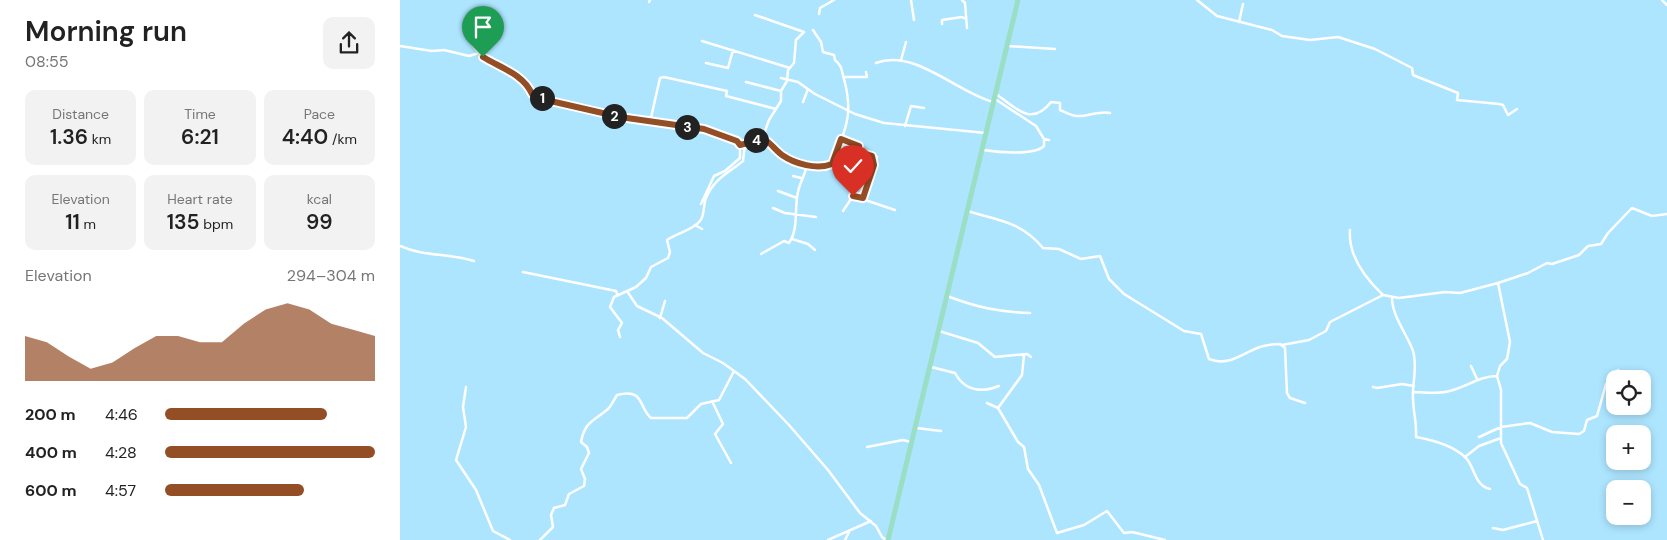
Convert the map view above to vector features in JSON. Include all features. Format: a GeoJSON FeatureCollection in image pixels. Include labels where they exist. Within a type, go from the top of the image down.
{"type":"FeatureCollection","features":[{"type":"Feature","properties":{"kind":"highway"},"geometry":{"type":"LineString","coordinates":[[887,540],[1018,0]]}},
{"type":"Feature","properties":{"kind":"street"},"geometry":{"type":"LineString","coordinates":[[819,14],[820,8],[834,0]]}},
{"type":"Feature","properties":{"kind":"street"},"geometry":{"type":"LineString","coordinates":[[911,0],[914,20]]}},
{"type":"Feature","properties":{"kind":"street"},"geometry":{"type":"LineString","coordinates":[[962,0],[965,3],[967,28]]}},
{"type":"Feature","properties":{"kind":"street"},"geometry":{"type":"LineString","coordinates":[[1197,0],[1212,14],[1239,22],[1296,38],[1310,40],[1338,37],[1375,50],[1412,68],[1413,75],[1458,94],[1457,100],[1500,104],[1503,105],[1508,115],[1517,109]]}},
{"type":"Feature","properties":{"kind":"street"},"geometry":{"type":"LineString","coordinates":[[1662,0],[1667,5]]}},
{"type":"Feature","properties":{"kind":"street"},"geometry":{"type":"LineString","coordinates":[[1239,22],[1242,4]]}},
{"type":"Feature","properties":{"kind":"street"},"geometry":{"type":"LineString","coordinates":[[755,15],[804,32],[796,40],[794,63],[790,68],[781,91],[782,97],[762,139]]}},
{"type":"Feature","properties":{"kind":"street"},"geometry":{"type":"LineString","coordinates":[[942,24],[942,20],[946,19],[966,19]]}},
{"type":"Feature","properties":{"kind":"street"},"geometry":{"type":"LineString","coordinates":[[740,145],[762,139],[767,141],[780,154],[807,165],[824,167],[832,164],[850,111],[842,66],[835,60],[834,55],[823,52],[821,42],[813,30]]}},
{"type":"Feature","properties":{"kind":"street"},"geometry":{"type":"LineString","coordinates":[[468,37],[479,53],[518,75],[527,84],[532,94],[546,100],[650,122],[704,129],[737,141],[740,145],[740,158],[726,171],[714,176],[702,204]]}},
{"type":"Feature","properties":{"kind":"street"},"geometry":{"type":"LineString","coordinates":[[702,41],[790,68]]}},
{"type":"Feature","properties":{"kind":"street"},"geometry":{"type":"LineString","coordinates":[[901,60],[906,42]]}},
{"type":"Feature","properties":{"kind":"street"},"geometry":{"type":"LineString","coordinates":[[400,46],[432,51],[444,50],[469,56],[479,53]]}},
{"type":"Feature","properties":{"kind":"street"},"geometry":{"type":"LineString","coordinates":[[1008,46],[1055,49]]}},
{"type":"Feature","properties":{"kind":"street"},"geometry":{"type":"LineString","coordinates":[[706,63],[728,68],[733,50]]}},
{"type":"Feature","properties":{"kind":"street"},"geometry":{"type":"LineString","coordinates":[[876,63],[888,61],[901,62],[901,60],[935,72],[964,91],[995,98],[1014,113],[1036,126],[1044,139],[1042,149],[1008,152],[983,150]]}},
{"type":"Feature","properties":{"kind":"street"},"geometry":{"type":"LineString","coordinates":[[843,77],[867,77],[866,72]]}},
{"type":"Feature","properties":{"kind":"street"},"geometry":{"type":"LineString","coordinates":[[650,122],[660,78],[664,77],[727,91],[726,96],[776,109]]}},
{"type":"Feature","properties":{"kind":"street"},"geometry":{"type":"LineString","coordinates":[[781,78],[798,82],[850,111],[887,123],[987,133]]}},
{"type":"Feature","properties":{"kind":"street"},"geometry":{"type":"LineString","coordinates":[[746,82],[781,91]]}},
{"type":"Feature","properties":{"kind":"street"},"geometry":{"type":"LineString","coordinates":[[802,102],[808,89]]}},
{"type":"Feature","properties":{"kind":"street"},"geometry":{"type":"LineString","coordinates":[[995,98],[1026,114],[1045,110],[1051,102],[1060,103],[1060,110],[1071,115],[1110,113]]}},
{"type":"Feature","properties":{"kind":"street"},"geometry":{"type":"LineString","coordinates":[[905,126],[911,106],[924,108]]}},
{"type":"Feature","properties":{"kind":"street"},"geometry":{"type":"LineString","coordinates":[[841,139],[859,146],[848,181]]}},
{"type":"Feature","properties":{"kind":"street"},"geometry":{"type":"LineString","coordinates":[[1044,139],[1049,140]]}},
{"type":"Feature","properties":{"kind":"street"},"geometry":{"type":"LineString","coordinates":[[617,294],[627,292],[636,287],[646,278],[651,267],[668,258],[670,252],[667,240],[695,225],[702,217],[706,199],[716,179],[726,175],[743,161],[745,144]]}},
{"type":"Feature","properties":{"kind":"street"},"geometry":{"type":"LineString","coordinates":[[857,152],[877,157]]}},
{"type":"Feature","properties":{"kind":"street"},"geometry":{"type":"LineString","coordinates":[[863,198],[874,165],[872,156]]}},
{"type":"Feature","properties":{"kind":"street"},"geometry":{"type":"LineString","coordinates":[[761,254],[784,241],[789,243],[792,239],[795,232],[795,215],[801,178],[807,165]]}},
{"type":"Feature","properties":{"kind":"street"},"geometry":{"type":"LineString","coordinates":[[793,176],[801,178]]}},
{"type":"Feature","properties":{"kind":"street"},"geometry":{"type":"LineString","coordinates":[[778,191],[797,198]]}},
{"type":"Feature","properties":{"kind":"street"},"geometry":{"type":"LineString","coordinates":[[843,211],[852,196],[863,198],[895,210]]}},
{"type":"Feature","properties":{"kind":"street"},"geometry":{"type":"LineString","coordinates":[[773,208],[795,215],[816,217]]}},
{"type":"Feature","properties":{"kind":"street"},"geometry":{"type":"LineString","coordinates":[[1392,298],[1415,297],[1446,292],[1460,293],[1498,283],[1528,273],[1547,263],[1552,264],[1579,255],[1588,246],[1601,244],[1608,233],[1632,208],[1652,216],[1667,214]]}},
{"type":"Feature","properties":{"kind":"street"},"geometry":{"type":"LineString","coordinates":[[968,211],[992,216],[1014,225],[1032,234],[1044,248],[1059,249],[1080,259],[1100,256],[1109,279],[1124,294],[1184,331],[1201,334],[1209,359],[1217,362],[1234,360],[1260,347],[1309,340],[1329,328],[1330,322],[1383,295],[1389,294],[1392,298],[1395,315],[1402,324],[1413,351],[1416,378],[1413,392],[1416,436],[1452,448],[1465,457],[1472,472],[1485,488],[1490,489]]}},
{"type":"Feature","properties":{"kind":"street"},"geometry":{"type":"LineString","coordinates":[[695,225],[702,229]]}},
{"type":"Feature","properties":{"kind":"street"},"geometry":{"type":"LineString","coordinates":[[1350,230],[1350,240],[1358,264],[1383,295]]}},
{"type":"Feature","properties":{"kind":"street"},"geometry":{"type":"LineString","coordinates":[[792,239],[808,244],[816,250]]}},
{"type":"Feature","properties":{"kind":"street"},"geometry":{"type":"LineString","coordinates":[[400,246],[428,255],[455,256],[474,261]]}},
{"type":"Feature","properties":{"kind":"street"},"geometry":{"type":"LineString","coordinates":[[523,272],[616,291],[617,294]]}},
{"type":"Feature","properties":{"kind":"street"},"geometry":{"type":"LineString","coordinates":[[1498,283],[1510,342],[1507,359],[1500,366],[1497,376],[1501,390],[1501,438],[1513,472],[1520,484],[1526,486],[1543,540]]}},
{"type":"Feature","properties":{"kind":"street"},"geometry":{"type":"LineString","coordinates":[[627,292],[637,306],[660,318],[703,353],[723,363],[733,373],[745,379],[772,406],[828,470],[860,512],[871,521],[887,540]]}},
{"type":"Feature","properties":{"kind":"street"},"geometry":{"type":"LineString","coordinates":[[617,294],[610,307],[621,320],[618,330],[620,337]]}},
{"type":"Feature","properties":{"kind":"street"},"geometry":{"type":"LineString","coordinates":[[946,296],[976,308],[1030,313]]}},
{"type":"Feature","properties":{"kind":"street"},"geometry":{"type":"LineString","coordinates":[[660,318],[665,301]]}},
{"type":"Feature","properties":{"kind":"street"},"geometry":{"type":"LineString","coordinates":[[938,331],[978,343],[995,357],[1024,355],[1031,357]]}},
{"type":"Feature","properties":{"kind":"street"},"geometry":{"type":"LineString","coordinates":[[1282,345],[1285,348],[1287,393],[1290,398],[1305,403]]}},
{"type":"Feature","properties":{"kind":"street"},"geometry":{"type":"LineString","coordinates":[[998,408],[1022,375],[1024,355]]}},
{"type":"Feature","properties":{"kind":"street"},"geometry":{"type":"LineString","coordinates":[[929,366],[955,373],[959,381],[972,390],[984,390],[999,386]]}},
{"type":"Feature","properties":{"kind":"street"},"geometry":{"type":"LineString","coordinates":[[1471,366],[1477,379]]}},
{"type":"Feature","properties":{"kind":"street"},"geometry":{"type":"LineString","coordinates":[[540,540],[552,527],[551,515],[554,508],[565,505],[569,494],[584,486],[585,479],[581,468],[589,453],[587,447],[581,442],[583,434],[588,424],[608,409],[617,395],[633,394],[642,402],[648,416],[657,419],[687,418],[701,404],[718,400],[733,373]]}},
{"type":"Feature","properties":{"kind":"street"},"geometry":{"type":"LineString","coordinates":[[1413,392],[1444,392],[1466,386],[1477,379],[1497,376]]}},
{"type":"Feature","properties":{"kind":"street"},"geometry":{"type":"LineString","coordinates":[[1373,387],[1402,384],[1414,386]]}},
{"type":"Feature","properties":{"kind":"street"},"geometry":{"type":"LineString","coordinates":[[1479,437],[1501,426],[1530,424],[1552,432],[1579,434],[1584,432],[1587,420],[1597,416],[1606,384]]}},
{"type":"Feature","properties":{"kind":"street"},"geometry":{"type":"LineString","coordinates":[[466,387],[463,408],[466,426],[456,460],[476,490],[488,516],[488,524],[493,531],[510,540]]}},
{"type":"Feature","properties":{"kind":"street"},"geometry":{"type":"LineString","coordinates":[[712,400],[723,424],[715,434],[731,463]]}},
{"type":"Feature","properties":{"kind":"street"},"geometry":{"type":"LineString","coordinates":[[987,404],[998,408],[1018,442],[1024,447],[1028,468],[1039,485],[1057,534],[1084,525],[1107,511],[1124,533],[1132,532],[1165,540]]}},
{"type":"Feature","properties":{"kind":"street"},"geometry":{"type":"LineString","coordinates":[[914,428],[940,431]]}},
{"type":"Feature","properties":{"kind":"street"},"geometry":{"type":"LineString","coordinates":[[1465,457],[1479,446],[1501,438]]}},
{"type":"Feature","properties":{"kind":"street"},"geometry":{"type":"LineString","coordinates":[[867,447],[903,440],[911,442]]}},
{"type":"Feature","properties":{"kind":"street"},"geometry":{"type":"LineString","coordinates":[[828,540],[871,521]]}},
{"type":"Feature","properties":{"kind":"street"},"geometry":{"type":"LineString","coordinates":[[1493,528],[1503,530],[1536,521]]}},
{"type":"Feature","properties":{"kind":"street"},"geometry":{"type":"LineString","coordinates":[[845,540],[849,532]]}},
{"type":"Feature","properties":{"kind":"route"},"geometry":{"type":"LineString","coordinates":[[483,57],[518,75],[527,84],[532,94],[546,100],[640,121],[704,129],[737,141],[740,145],[764,139],[780,154],[807,165],[824,167],[832,164],[841,139],[859,146],[857,152],[872,156],[874,162],[863,198],[853,196]]}}]}
